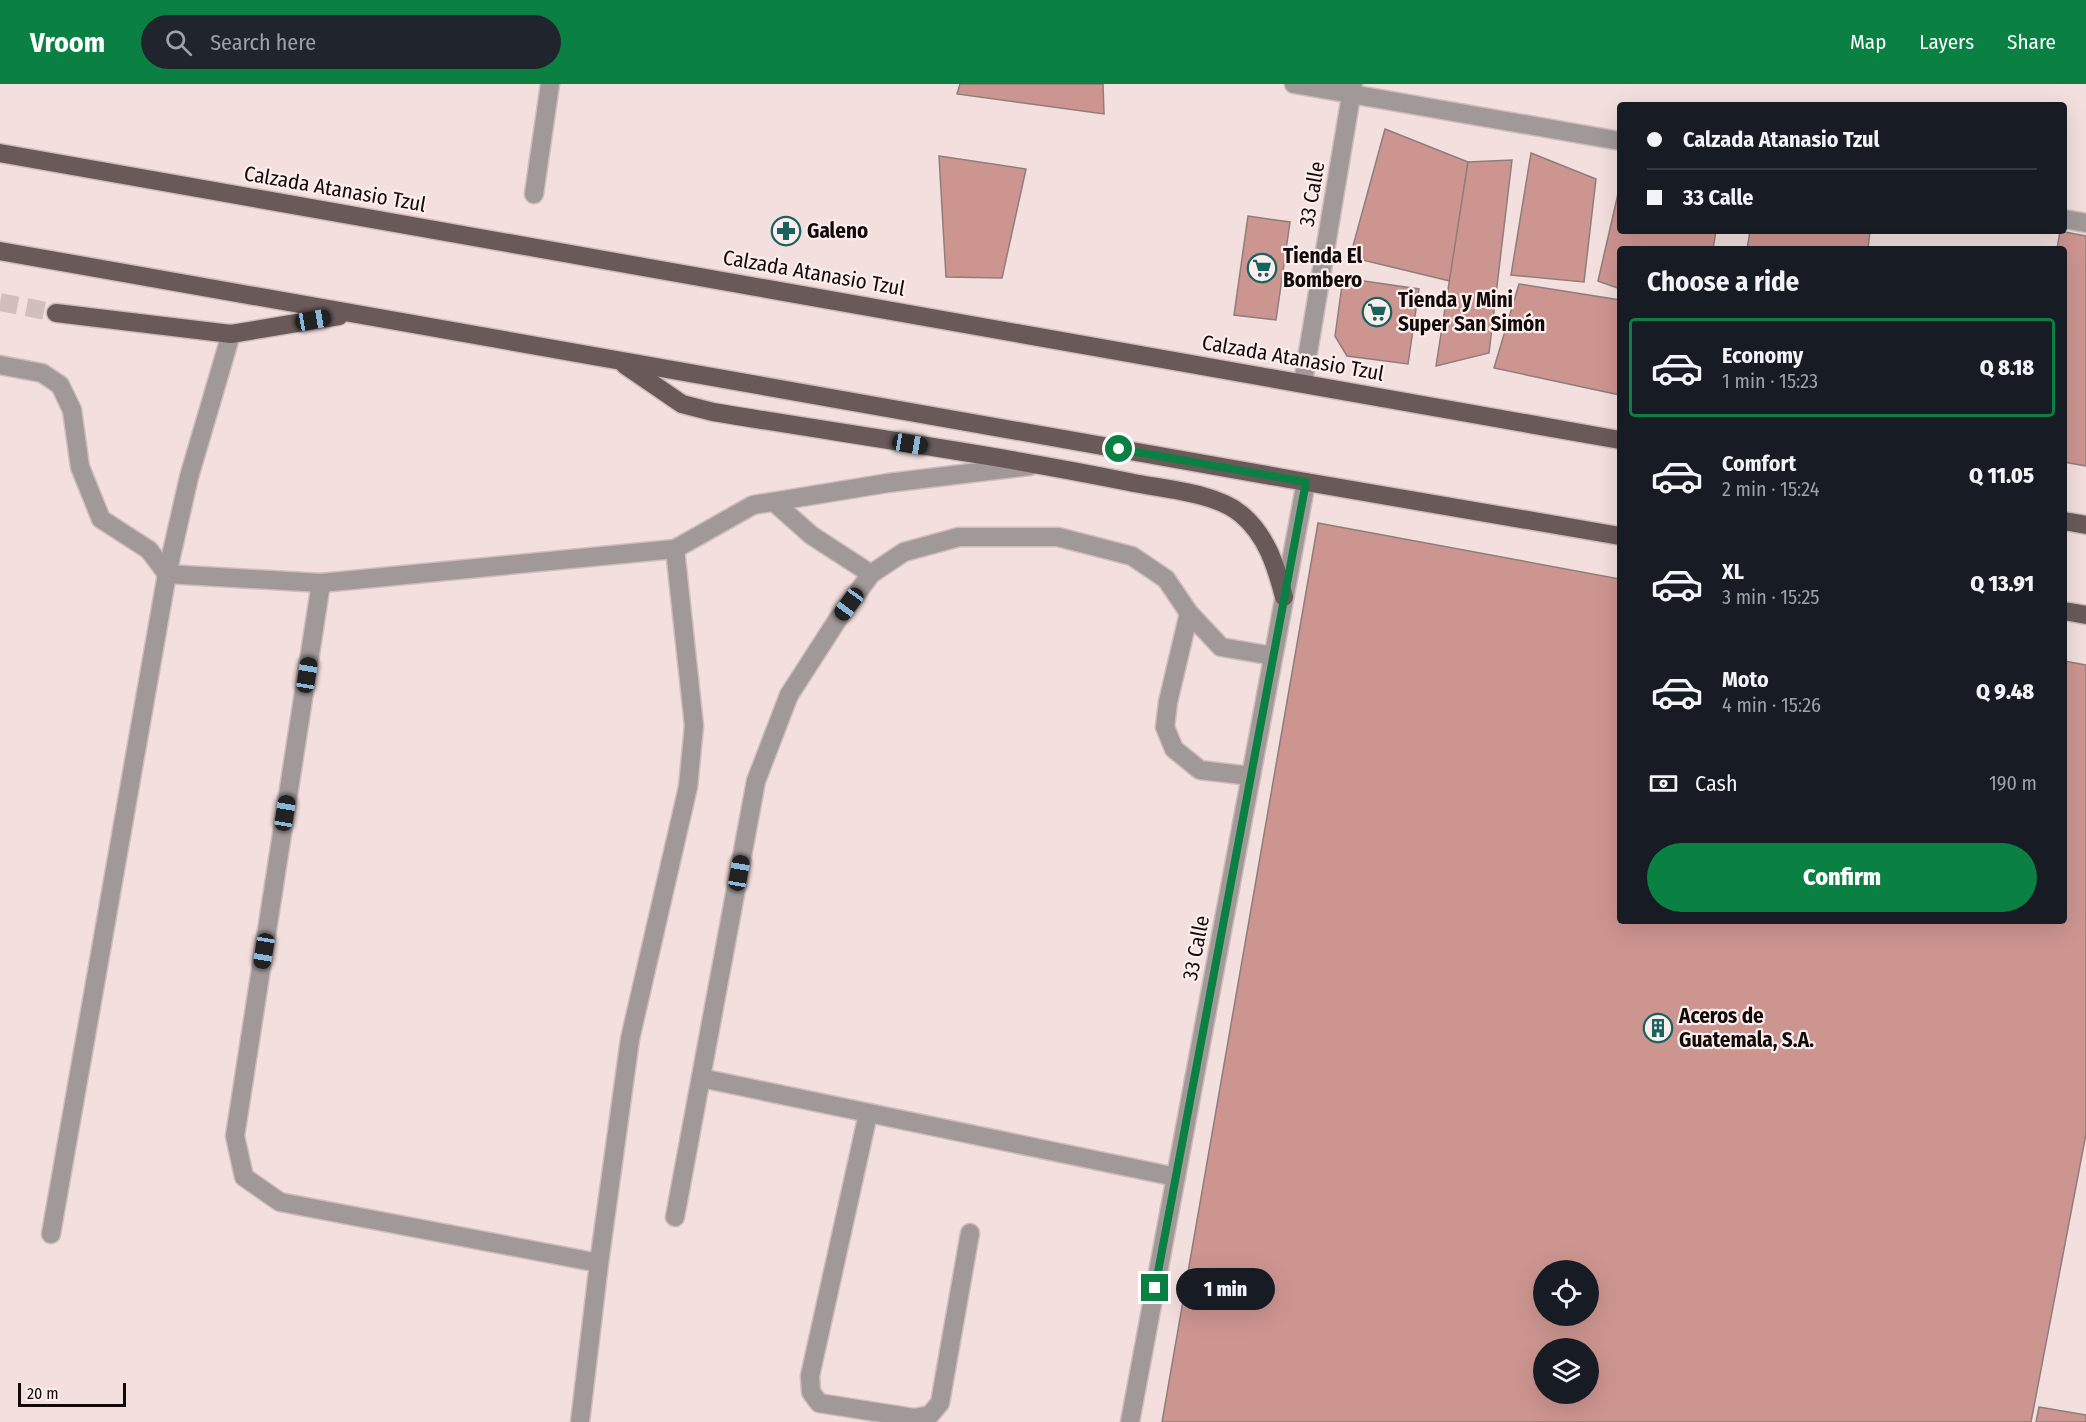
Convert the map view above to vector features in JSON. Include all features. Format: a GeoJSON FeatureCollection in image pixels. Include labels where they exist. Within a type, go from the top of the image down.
{"type":"FeatureCollection","features":[{"type":"Feature","properties":{"kind":"main road","name":"Calzada Atanasio Tzul"},"geometry":{"type":"LineString","coordinates":[[0,153],[1617,439]]}},
{"type":"Feature","properties":{"kind":"main road"},"geometry":{"type":"LineString","coordinates":[[0,251],[1617,535]]}},
{"type":"Feature","properties":{"kind":"main road"},"geometry":{"type":"LineString","coordinates":[[56,313],[231,334],[354,313]]}},
{"type":"Feature","properties":{"kind":"main road"},"geometry":{"type":"LineString","coordinates":[[618,361],[682,404],[703,409],[1041,465],[1214,500],[1241,514],[1258,532],[1275,562],[1284,597]]}},
{"type":"Feature","properties":{"kind":"main road"},"geometry":{"type":"LineString","coordinates":[[2067,522],[2086,525]]}},
{"type":"Feature","properties":{"kind":"main road"},"geometry":{"type":"LineString","coordinates":[[2067,612],[2086,615]]}},
{"type":"Feature","properties":{"kind":"street"},"geometry":{"type":"LineString","coordinates":[[534,194],[550,84]]}},
{"type":"Feature","properties":{"kind":"street"},"geometry":{"type":"LineString","coordinates":[[1294,84],[1353,89],[1617,140]]}},
{"type":"Feature","properties":{"kind":"street","name":"33 Calle"},"geometry":{"type":"LineString","coordinates":[[1303,382],[1353,89]]}},
{"type":"Feature","properties":{"kind":"street"},"geometry":{"type":"LineString","coordinates":[[2067,220],[2086,223]]}},
{"type":"Feature","properties":{"kind":"street"},"geometry":{"type":"LineString","coordinates":[[51,1234],[167,574],[189,477],[231,334]]}},
{"type":"Feature","properties":{"kind":"street"},"geometry":{"type":"LineString","coordinates":[[0,365],[42,373],[60,385],[72,410],[80,467],[101,519],[149,550],[167,574],[321,583],[675,549],[753,505],[888,483],[1041,465]]}},
{"type":"Feature","properties":{"kind":"street","name":"33 Calle"},"geometry":{"type":"LineString","coordinates":[[1130,1422],[1306,482]]}},
{"type":"Feature","properties":{"kind":"street"},"geometry":{"type":"LineString","coordinates":[[774,502],[811,535],[871,574]]}},
{"type":"Feature","properties":{"kind":"street"},"geometry":{"type":"LineString","coordinates":[[675,1217],[756,782],[789,695],[838,619],[871,574],[904,552],[959,537],[1058,537],[1132,556],[1166,579],[1188,613],[1221,646],[1273,656]]}},
{"type":"Feature","properties":{"kind":"street"},"geometry":{"type":"LineString","coordinates":[[581,1413],[630,1039],[688,787],[694,726],[675,549]]}},
{"type":"Feature","properties":{"kind":"street"},"geometry":{"type":"LineString","coordinates":[[321,583],[235,1136],[244,1177],[280,1202],[599,1263]]}},
{"type":"Feature","properties":{"kind":"street"},"geometry":{"type":"LineString","coordinates":[[1188,613],[1168,702],[1165,727],[1174,749],[1200,770],[1251,776]]}},
{"type":"Feature","properties":{"kind":"street"},"geometry":{"type":"LineString","coordinates":[[700,1078],[1176,1177]]}},
{"type":"Feature","properties":{"kind":"street"},"geometry":{"type":"LineString","coordinates":[[868,1114],[810,1376],[811,1392],[819,1403],[914,1418],[930,1414],[940,1403],[970,1233]]}},
{"type":"Feature","properties":{"kind":"building"},"geometry":{"type":"Polygon","coordinates":[[[960,84],[1103,84],[1104,114],[957,94],[960,84]]]}},
{"type":"Feature","properties":{"kind":"building"},"geometry":{"type":"Polygon","coordinates":[[[1385,129],[1468,162],[1450,281],[1350,257],[1385,129]]]}},
{"type":"Feature","properties":{"kind":"building"},"geometry":{"type":"Polygon","coordinates":[[[1531,153],[1596,179],[1584,282],[1511,275],[1531,153]]]}},
{"type":"Feature","properties":{"kind":"building"},"geometry":{"type":"Polygon","coordinates":[[[939,156],[1026,169],[1002,278],[946,277],[939,156]]]}},
{"type":"Feature","properties":{"kind":"building"},"geometry":{"type":"Polygon","coordinates":[[[1512,160],[1489,353],[1436,366],[1468,162],[1512,160]]]}},
{"type":"Feature","properties":{"kind":"building"},"geometry":{"type":"Polygon","coordinates":[[[1617,198],[1617,234],[1716,234],[1714,246],[1617,246],[1617,288],[1598,281],[1617,198]]]}},
{"type":"Feature","properties":{"kind":"building","name":"Tienda El Bombero"},"geometry":{"type":"Polygon","coordinates":[[[1248,216],[1290,222],[1276,320],[1234,315],[1248,216]]]}},
{"type":"Feature","properties":{"kind":"building"},"geometry":{"type":"Polygon","coordinates":[[[2067,232],[2086,236],[2086,466],[2067,463],[2067,246],[2058,246],[2060,234],[2067,232]]]}},
{"type":"Feature","properties":{"kind":"building"},"geometry":{"type":"Polygon","coordinates":[[[1750,234],[1870,234],[1868,246],[1748,246],[1750,234]]]}},
{"type":"Feature","properties":{"kind":"building","name":"Tienda y Mini Super San Simón"},"geometry":{"type":"Polygon","coordinates":[[[1343,278],[1419,289],[1408,364],[1347,356],[1335,336],[1343,278]]]}},
{"type":"Feature","properties":{"kind":"building"},"geometry":{"type":"Polygon","coordinates":[[[1519,284],[1617,300],[1617,394],[1494,368],[1519,284]]]}},
{"type":"Feature","properties":{"kind":"building","name":"Aceros de Guatemala, S.A."},"geometry":{"type":"Polygon","coordinates":[[[1318,523],[1617,578],[1617,924],[2067,924],[2067,662],[2086,665],[2086,1134],[2031,1422],[1162,1422],[1318,523]]]}},
{"type":"Feature","properties":{"kind":"building"},"geometry":{"type":"Polygon","coordinates":[[[2039,1407],[2086,1415],[2086,1422],[2036,1422],[2039,1407]]]}},
{"type":"Feature","properties":{"kind":"tunnel"},"geometry":{"type":"LineString","coordinates":[[0,302],[56,313]]}},
{"type":"Feature","properties":{"kind":"place","name":"Galeno"},"geometry":{"type":"Point","coordinates":[786,231]}},
{"type":"Feature","properties":{"kind":"place","name":"Tienda El Bombero"},"geometry":{"type":"Point","coordinates":[1262,268]}},
{"type":"Feature","properties":{"kind":"place","name":"Tienda y Mini Super San Simón"},"geometry":{"type":"Point","coordinates":[1377,312]}},
{"type":"Feature","properties":{"kind":"place","name":"Aceros de Guatemala, S.A."},"geometry":{"type":"Point","coordinates":[1658,1028]}},
{"type":"Feature","properties":{"kind":"route"},"geometry":{"type":"LineString","coordinates":[[1119,449],[1306,482],[1155,1288]]}}]}
